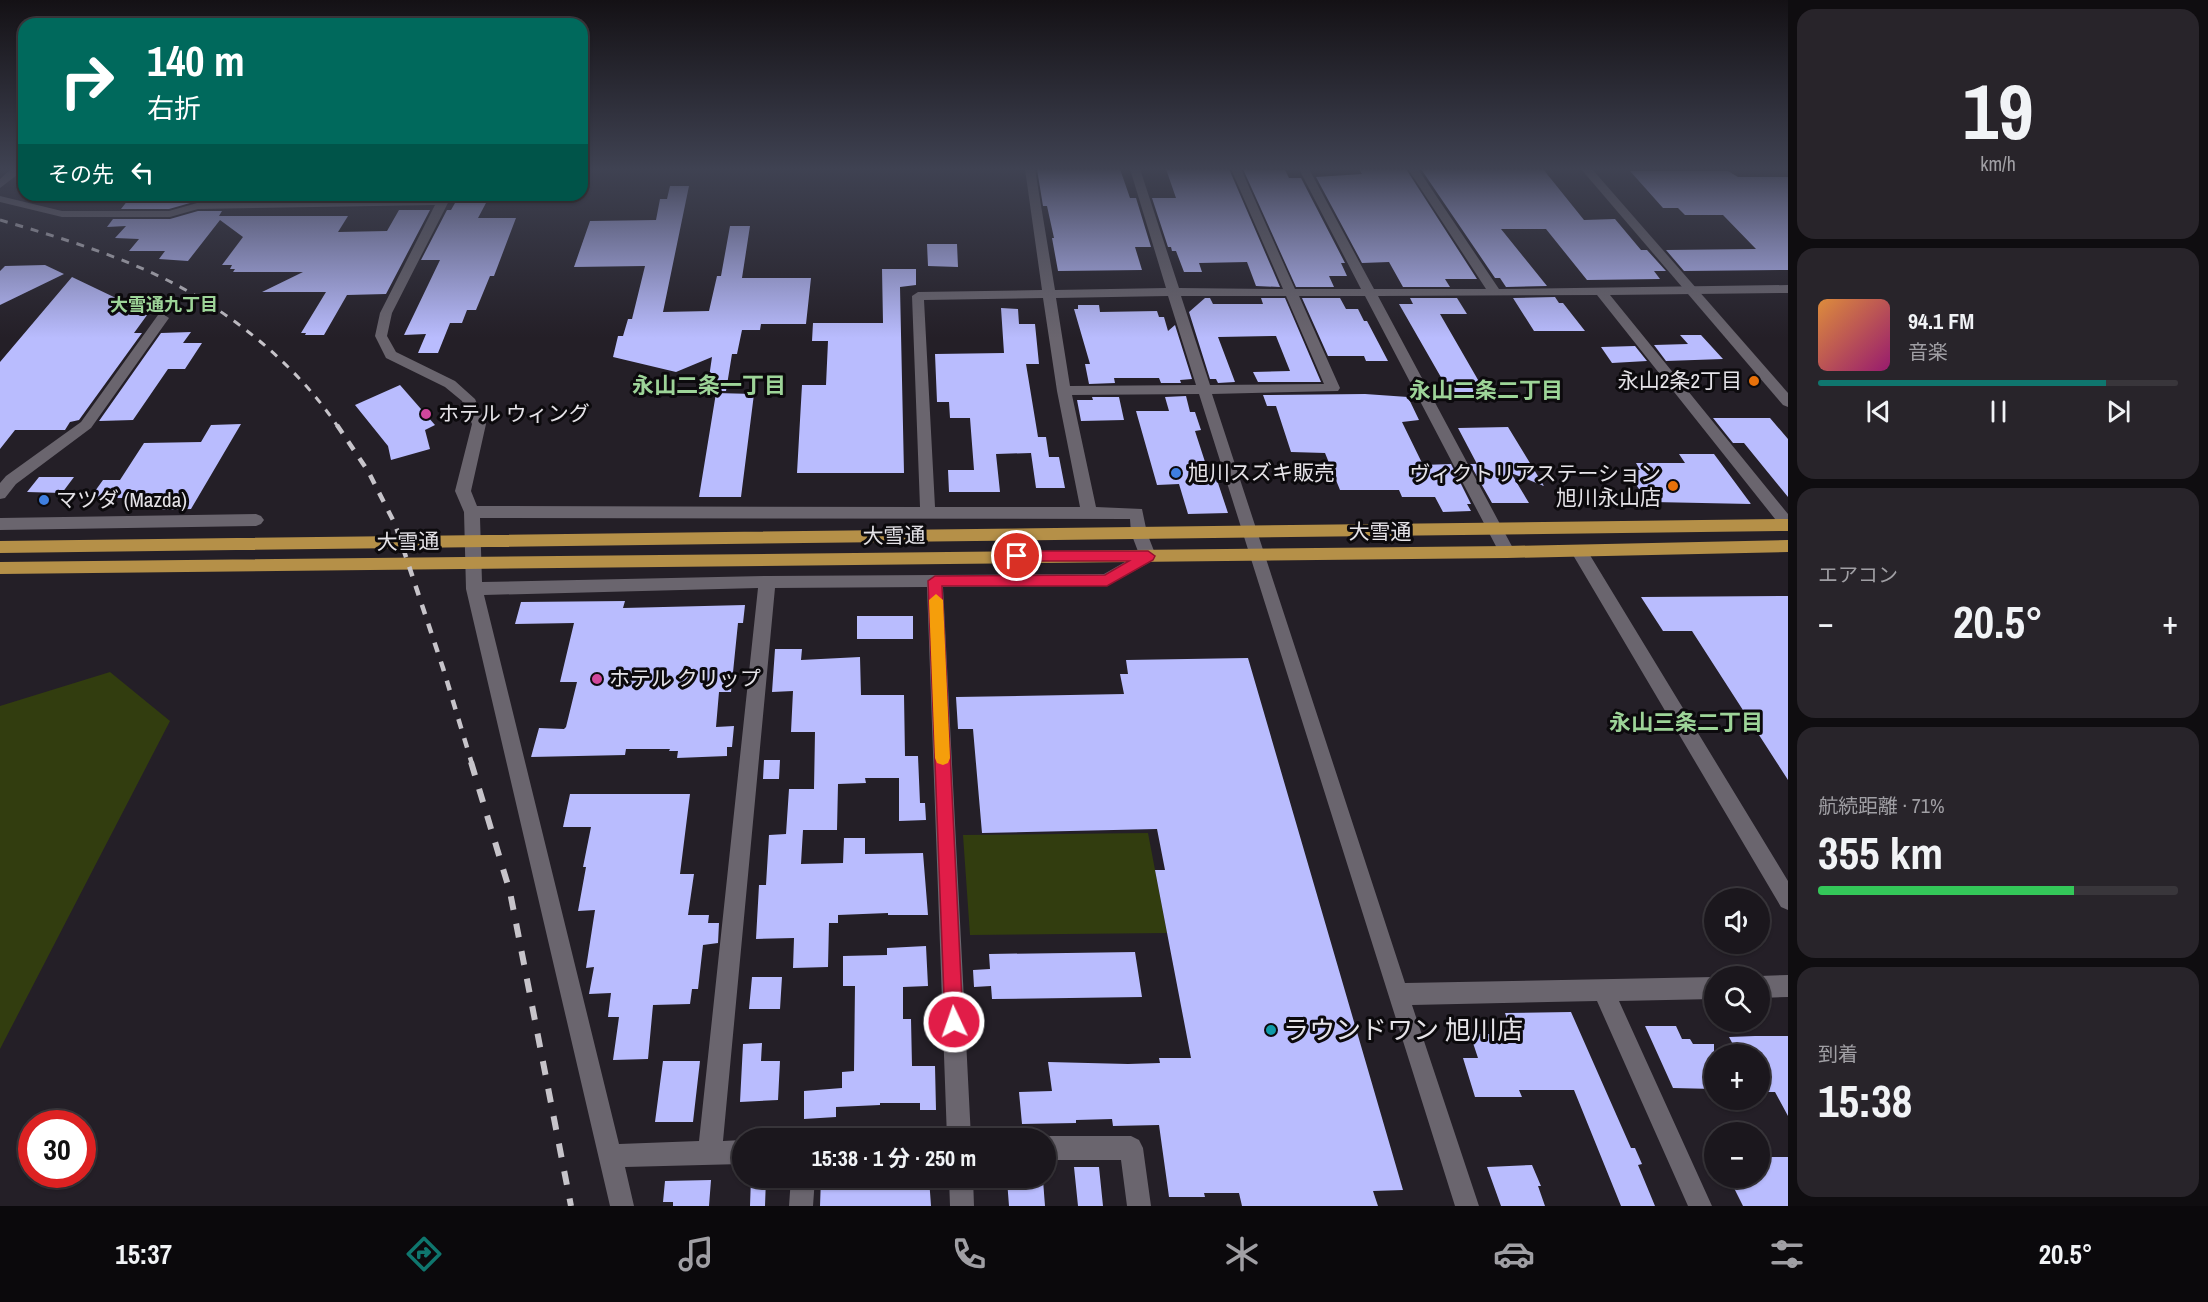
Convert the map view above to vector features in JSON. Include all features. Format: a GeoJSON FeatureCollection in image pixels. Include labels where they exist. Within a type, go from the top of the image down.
{"type":"FeatureCollection","features":[{"type":"Feature","properties":{"kind":"highway","name":"大雪通"},"geometry":{"type":"LineString","coordinates":[[0,547],[1139,533],[1496,531],[1788,525]]}},
{"type":"Feature","properties":{"kind":"highway","name":"大雪通"},"geometry":{"type":"LineString","coordinates":[[0,568],[1110,554],[1148,556],[1507,552],[1788,546]]}},
{"type":"Feature","properties":{"kind":"street"},"geometry":{"type":"LineString","coordinates":[[431,225],[386,313],[381,336],[391,355],[450,384],[468,399],[479,424],[463,491],[472,512],[474,589],[622,1206]]}},
{"type":"Feature","properties":{"kind":"street"},"geometry":{"type":"LineString","coordinates":[[1038,225],[1064,391],[1089,512]]}},
{"type":"Feature","properties":{"kind":"street"},"geometry":{"type":"LineString","coordinates":[[1152,225],[1202,390],[1251,532],[1397,994],[1467,1206]]}},
{"type":"Feature","properties":{"kind":"street"},"geometry":{"type":"LineString","coordinates":[[1064,391],[1333,388],[1261,225]]}},
{"type":"Feature","properties":{"kind":"street"},"geometry":{"type":"LineString","coordinates":[[1333,225],[1507,552]]}},
{"type":"Feature","properties":{"kind":"street"},"geometry":{"type":"LineString","coordinates":[[1450,225],[1495,293]]}},
{"type":"Feature","properties":{"kind":"street"},"geometry":{"type":"LineString","coordinates":[[1634,225],[1788,402]]}},
{"type":"Feature","properties":{"kind":"street"},"geometry":{"type":"LineString","coordinates":[[928,513],[918,296],[1173,292],[1495,293],[1788,289]]}},
{"type":"Feature","properties":{"kind":"street"},"geometry":{"type":"LineString","coordinates":[[1600,291],[1788,525]]}},
{"type":"Feature","properties":{"kind":"street"},"geometry":{"type":"LineString","coordinates":[[0,494],[11,480],[86,425],[163,318]]}},
{"type":"Feature","properties":{"kind":"street"},"geometry":{"type":"LineString","coordinates":[[472,512],[1137,513],[1139,533],[1148,556],[1107,580],[767,582],[474,589]]}},
{"type":"Feature","properties":{"kind":"street"},"geometry":{"type":"LineString","coordinates":[[0,524],[256,520]]}},
{"type":"Feature","properties":{"kind":"street"},"geometry":{"type":"LineString","coordinates":[[1580,551],[1788,900]]}},
{"type":"Feature","properties":{"kind":"street"},"geometry":{"type":"LineString","coordinates":[[935,581],[959,1128]]}},
{"type":"Feature","properties":{"kind":"street"},"geometry":{"type":"LineString","coordinates":[[710,1153],[767,582]]}},
{"type":"Feature","properties":{"kind":"street"},"geometry":{"type":"LineString","coordinates":[[1770,987],[1788,986]]}},
{"type":"Feature","properties":{"kind":"street"},"geometry":{"type":"LineString","coordinates":[[1397,994],[1704,988]]}},
{"type":"Feature","properties":{"kind":"street"},"geometry":{"type":"LineString","coordinates":[[1603,990],[1700,1206]]}},
{"type":"Feature","properties":{"kind":"street"},"geometry":{"type":"LineString","coordinates":[[1056,1148],[1131,1148],[1139,1206]]}},
{"type":"Feature","properties":{"kind":"street"},"geometry":{"type":"LineString","coordinates":[[610,1156],[732,1152]]}},
{"type":"Feature","properties":{"kind":"street"},"geometry":{"type":"LineString","coordinates":[[801,1206],[802,1188]]}},
{"type":"Feature","properties":{"kind":"street"},"geometry":{"type":"LineString","coordinates":[[961,1188],[962,1206]]}},
{"type":"Feature","properties":{"kind":"green space"},"geometry":{"type":"Polygon","coordinates":[[[110,672],[170,721],[0,1049],[0,706],[110,672]]]}},
{"type":"Feature","properties":{"kind":"green space"},"geometry":{"type":"Polygon","coordinates":[[[1148,833],[1167,933],[970,935],[963,835],[1148,833]]]}},
{"type":"Feature","properties":{"kind":"building"},"geometry":{"type":"Polygon","coordinates":[[[108,225],[216,225],[188,261],[159,259],[165,251],[129,251],[139,239],[115,238],[126,226],[107,227],[108,225]]]}},
{"type":"Feature","properties":{"kind":"building"},"geometry":{"type":"Polygon","coordinates":[[[227,225],[342,225],[338,232],[387,231],[390,225],[422,225],[386,294],[347,295],[324,335],[301,333],[326,292],[262,292],[303,272],[233,272],[235,269],[230,269],[232,265],[222,265],[243,237],[227,225]]]}},
{"type":"Feature","properties":{"kind":"building"},"geometry":{"type":"Polygon","coordinates":[[[439,225],[513,225],[494,276],[490,276],[476,310],[467,310],[462,323],[450,323],[438,353],[418,353],[426,334],[404,335],[440,260],[421,260],[439,225]]]}},
{"type":"Feature","properties":{"kind":"building"},"geometry":{"type":"Polygon","coordinates":[[[589,225],[681,225],[663,312],[709,311],[717,276],[721,276],[730,226],[750,226],[742,278],[811,278],[806,324],[761,324],[760,330],[742,330],[737,354],[732,354],[726,391],[707,391],[712,357],[676,372],[613,357],[618,336],[623,336],[628,319],[632,319],[645,266],[574,267],[589,225]]]}},
{"type":"Feature","properties":{"kind":"building"},"geometry":{"type":"Polygon","coordinates":[[[1051,225],[1144,225],[1151,247],[1135,247],[1142,270],[1058,271],[1052,238],[1054,238],[1051,225]]]}},
{"type":"Feature","properties":{"kind":"building"},"geometry":{"type":"Polygon","coordinates":[[[1161,225],[1253,225],[1280,287],[1256,286],[1247,262],[1199,263],[1202,272],[1184,272],[1176,251],[1168,247],[1161,225]]]}},
{"type":"Feature","properties":{"kind":"building"},"geometry":{"type":"Polygon","coordinates":[[[1268,225],[1325,225],[1345,263],[1341,263],[1347,276],[1329,276],[1334,287],[1296,287],[1268,225]]]}},
{"type":"Feature","properties":{"kind":"building"},"geometry":{"type":"Polygon","coordinates":[[[1342,225],[1442,225],[1477,279],[1445,279],[1450,287],[1403,287],[1389,262],[1362,263],[1342,225]]]}},
{"type":"Feature","properties":{"kind":"building"},"geometry":{"type":"Polygon","coordinates":[[[1459,225],[1620,225],[1641,250],[1647,250],[1666,271],[1654,271],[1660,279],[1587,280],[1546,229],[1501,229],[1547,286],[1506,287],[1500,278],[1495,278],[1459,225]]]}},
{"type":"Feature","properties":{"kind":"building"},"geometry":{"type":"Polygon","coordinates":[[[1733,225],[1788,225],[1788,270],[1684,271],[1666,250],[1756,249],[1733,225]]]}},
{"type":"Feature","properties":{"kind":"building"},"geometry":{"type":"Polygon","coordinates":[[[927,244],[957,244],[958,267],[928,266],[927,244]]]}},
{"type":"Feature","properties":{"kind":"building"},"geometry":{"type":"Polygon","coordinates":[[[45,265],[64,274],[0,305],[0,271],[5,266],[45,265]]]}},
{"type":"Feature","properties":{"kind":"building"},"geometry":{"type":"Polygon","coordinates":[[[882,269],[916,269],[916,285],[900,287],[904,473],[797,473],[802,385],[826,385],[828,341],[812,341],[813,323],[883,323],[882,269]]]}},
{"type":"Feature","properties":{"kind":"building"},"geometry":{"type":"Polygon","coordinates":[[[72,277],[118,299],[108,312],[150,311],[134,333],[142,333],[79,420],[70,422],[65,430],[15,430],[0,449],[0,362],[72,277]]]}},
{"type":"Feature","properties":{"kind":"building"},"geometry":{"type":"Polygon","coordinates":[[[1555,297],[1559,303],[1563,303],[1585,331],[1534,331],[1513,298],[1555,297]]]}},
{"type":"Feature","properties":{"kind":"building"},"geometry":{"type":"Polygon","coordinates":[[[1205,298],[1210,298],[1213,304],[1263,304],[1261,298],[1285,298],[1321,382],[1258,382],[1253,372],[1290,371],[1276,336],[1218,337],[1235,382],[1218,383],[1216,379],[1210,379],[1189,312],[1205,298]]]}},
{"type":"Feature","properties":{"kind":"building"},"geometry":{"type":"Polygon","coordinates":[[[1302,298],[1340,298],[1346,309],[1358,309],[1388,361],[1366,361],[1364,356],[1328,356],[1302,298]]]}},
{"type":"Feature","properties":{"kind":"building"},"geometry":{"type":"Polygon","coordinates":[[[1410,298],[1457,298],[1467,314],[1440,314],[1485,392],[1450,393],[1399,304],[1413,304],[1410,298]]]}},
{"type":"Feature","properties":{"kind":"building"},"geometry":{"type":"Polygon","coordinates":[[[1078,305],[1099,305],[1100,312],[1157,311],[1159,317],[1164,317],[1168,331],[1175,325],[1192,379],[1180,380],[1181,383],[1161,383],[1159,378],[1114,378],[1115,383],[1089,384],[1085,364],[1090,364],[1074,309],[1078,309],[1078,305]]]}},
{"type":"Feature","properties":{"kind":"building"},"geometry":{"type":"Polygon","coordinates":[[[1001,308],[1018,309],[1019,324],[1035,324],[1039,364],[1026,364],[1038,437],[1046,437],[1049,457],[1059,457],[1065,488],[1036,488],[1031,453],[996,454],[1000,492],[949,492],[948,470],[974,470],[970,418],[950,418],[949,402],[937,402],[935,354],[1004,353],[1001,308]]]}},
{"type":"Feature","properties":{"kind":"building"},"geometry":{"type":"Polygon","coordinates":[[[191,332],[183,343],[202,343],[185,369],[168,369],[133,420],[99,421],[161,333],[191,332]]]}},
{"type":"Feature","properties":{"kind":"building"},"geometry":{"type":"Polygon","coordinates":[[[1680,335],[1701,335],[1723,359],[1666,361],[1654,345],[1688,344],[1680,335]]]}},
{"type":"Feature","properties":{"kind":"building"},"geometry":{"type":"Polygon","coordinates":[[[1635,346],[1647,361],[1612,363],[1601,347],[1635,346]]]}},
{"type":"Feature","properties":{"kind":"building"},"geometry":{"type":"Polygon","coordinates":[[[400,385],[435,425],[425,430],[430,449],[391,460],[388,446],[355,405],[400,385]]]}},
{"type":"Feature","properties":{"kind":"building"},"geometry":{"type":"Polygon","coordinates":[[[716,393],[754,394],[741,497],[699,497],[716,393]]]}},
{"type":"Feature","properties":{"kind":"building"},"geometry":{"type":"Polygon","coordinates":[[[1365,394],[1408,397],[1419,420],[1402,422],[1423,465],[1451,464],[1471,504],[1467,504],[1471,511],[1443,512],[1435,497],[1402,497],[1399,490],[1340,490],[1325,453],[1291,452],[1276,406],[1267,406],[1263,395],[1365,394]]]}},
{"type":"Feature","properties":{"kind":"building"},"geometry":{"type":"Polygon","coordinates":[[[1186,396],[1190,412],[1195,412],[1201,430],[1195,431],[1207,468],[1213,468],[1228,513],[1188,514],[1179,484],[1157,485],[1136,411],[1169,411],[1165,397],[1186,396]]]}},
{"type":"Feature","properties":{"kind":"building"},"geometry":{"type":"Polygon","coordinates":[[[1092,397],[1119,397],[1124,420],[1081,421],[1077,400],[1093,400],[1092,397]]]}},
{"type":"Feature","properties":{"kind":"building"},"geometry":{"type":"Polygon","coordinates":[[[1713,418],[1770,418],[1788,439],[1788,497],[1744,443],[1733,443],[1713,418]]]}},
{"type":"Feature","properties":{"kind":"building"},"geometry":{"type":"Polygon","coordinates":[[[241,424],[191,509],[159,510],[166,498],[90,498],[103,480],[120,480],[144,443],[201,442],[211,425],[241,424]]]}},
{"type":"Feature","properties":{"kind":"building"},"geometry":{"type":"Polygon","coordinates":[[[1508,427],[1544,486],[1511,473],[1529,503],[1492,503],[1470,464],[1477,464],[1458,428],[1508,427]]]}},
{"type":"Feature","properties":{"kind":"building"},"geometry":{"type":"Polygon","coordinates":[[[1679,454],[1714,454],[1751,504],[1653,502],[1644,489],[1639,489],[1626,470],[1640,470],[1636,463],[1685,463],[1679,454]]]}},
{"type":"Feature","properties":{"kind":"building"},"geometry":{"type":"Polygon","coordinates":[[[39,477],[74,477],[62,493],[27,492],[39,477]]]}},
{"type":"Feature","properties":{"kind":"building"},"geometry":{"type":"Polygon","coordinates":[[[1788,596],[1788,780],[1692,631],[1663,631],[1641,597],[1788,596]]]}},
{"type":"Feature","properties":{"kind":"building"},"geometry":{"type":"Polygon","coordinates":[[[625,601],[623,608],[745,605],[743,623],[738,623],[731,692],[719,692],[716,727],[734,726],[732,747],[727,747],[727,756],[677,758],[678,751],[669,751],[670,749],[626,749],[625,755],[531,757],[539,728],[564,729],[566,727],[577,682],[560,682],[574,623],[515,624],[521,602],[625,601]]]}},
{"type":"Feature","properties":{"kind":"building"},"geometry":{"type":"Polygon","coordinates":[[[857,616],[913,616],[913,639],[857,639],[857,616]]]}},
{"type":"Feature","properties":{"kind":"building"},"geometry":{"type":"Polygon","coordinates":[[[775,649],[802,649],[801,660],[860,657],[861,695],[904,695],[905,756],[918,756],[920,803],[925,803],[926,820],[899,821],[899,778],[865,778],[866,783],[838,784],[837,830],[803,830],[801,864],[843,863],[844,838],[865,838],[865,854],[923,853],[928,915],[888,915],[888,913],[838,915],[838,923],[829,923],[828,967],[793,968],[794,938],[756,939],[759,885],[766,885],[769,835],[786,834],[789,789],[814,789],[815,732],[791,732],[793,691],[772,692],[775,649]]]}},
{"type":"Feature","properties":{"kind":"building","name":"ラウンドワン 旭川店"},"geometry":{"type":"Polygon","coordinates":[[[1248,658],[1403,1190],[1373,1191],[1378,1206],[1242,1206],[1239,1193],[1204,1193],[1205,1197],[1169,1197],[1159,1125],[1113,1126],[1112,1119],[1076,1120],[1076,1123],[1022,1124],[1019,1092],[1052,1091],[1048,1062],[1128,1064],[1160,1063],[1159,1058],[1191,1058],[1155,870],[1165,870],[1157,829],[982,833],[973,729],[958,729],[956,697],[1124,694],[1120,674],[1128,674],[1126,660],[1248,658]]]}},
{"type":"Feature","properties":{"kind":"building"},"geometry":{"type":"Polygon","coordinates":[[[764,760],[780,760],[779,779],[763,779],[764,760]]]}},
{"type":"Feature","properties":{"kind":"building"},"geometry":{"type":"Polygon","coordinates":[[[570,794],[690,794],[680,874],[694,874],[688,915],[709,915],[708,923],[719,923],[718,943],[703,945],[698,989],[692,989],[690,1004],[653,1005],[648,1059],[613,1060],[619,1017],[608,1017],[611,993],[589,994],[594,967],[586,968],[595,910],[578,911],[591,827],[563,827],[570,794]]]}},
{"type":"Feature","properties":{"kind":"building"},"geometry":{"type":"Polygon","coordinates":[[[926,946],[928,986],[903,987],[903,1019],[911,1019],[912,1066],[935,1066],[936,1110],[920,1110],[920,1103],[880,1103],[880,1105],[836,1107],[836,1117],[804,1119],[804,1091],[842,1088],[842,1072],[854,1071],[855,986],[843,986],[843,956],[887,955],[887,948],[926,946]]]}},
{"type":"Feature","properties":{"kind":"building"},"geometry":{"type":"Polygon","coordinates":[[[1135,952],[1142,997],[992,999],[991,986],[974,987],[973,970],[990,969],[989,954],[1135,952]]]}},
{"type":"Feature","properties":{"kind":"building"},"geometry":{"type":"Polygon","coordinates":[[[752,977],[782,977],[780,1009],[749,1009],[752,977]]]}},
{"type":"Feature","properties":{"kind":"building"},"geometry":{"type":"Polygon","coordinates":[[[1571,1012],[1631,1148],[1635,1148],[1642,1164],[1638,1165],[1655,1206],[1621,1206],[1574,1090],[1519,1090],[1522,1097],[1475,1097],[1463,1058],[1478,1058],[1470,1034],[1512,1034],[1505,1013],[1571,1012]]]}},
{"type":"Feature","properties":{"kind":"building"},"geometry":{"type":"Polygon","coordinates":[[[1645,1026],[1676,1026],[1682,1039],[1690,1039],[1693,1044],[1704,1044],[1704,1089],[1673,1088],[1645,1026]]]}},
{"type":"Feature","properties":{"kind":"building"},"geometry":{"type":"Polygon","coordinates":[[[1788,1036],[1788,1116],[1775,1092],[1770,1092],[1770,1044],[1733,1044],[1729,1037],[1788,1036]]]}},
{"type":"Feature","properties":{"kind":"building"},"geometry":{"type":"Polygon","coordinates":[[[762,1043],[761,1061],[780,1061],[778,1100],[740,1102],[743,1044],[762,1043]]]}},
{"type":"Feature","properties":{"kind":"building"},"geometry":{"type":"Polygon","coordinates":[[[663,1061],[700,1061],[693,1122],[655,1122],[663,1061]]]}},
{"type":"Feature","properties":{"kind":"building"},"geometry":{"type":"Polygon","coordinates":[[[1770,1157],[1788,1157],[1788,1206],[1743,1206],[1734,1188],[1770,1188],[1770,1157]]]}},
{"type":"Feature","properties":{"kind":"building"},"geometry":{"type":"Polygon","coordinates":[[[1532,1165],[1541,1186],[1538,1186],[1545,1206],[1501,1206],[1487,1167],[1532,1165]]]}},
{"type":"Feature","properties":{"kind":"building"},"geometry":{"type":"Polygon","coordinates":[[[1074,1167],[1099,1167],[1103,1206],[1078,1206],[1074,1167]]]}},
{"type":"Feature","properties":{"kind":"building"},"geometry":{"type":"Polygon","coordinates":[[[711,1180],[709,1206],[673,1206],[673,1202],[663,1202],[665,1181],[711,1180]]]}},
{"type":"Feature","properties":{"kind":"building"},"geometry":{"type":"Polygon","coordinates":[[[751,1188],[766,1188],[765,1206],[750,1206],[751,1188]]]}},
{"type":"Feature","properties":{"kind":"building"},"geometry":{"type":"Polygon","coordinates":[[[821,1188],[930,1188],[931,1206],[820,1206],[821,1188]]]}},
{"type":"Feature","properties":{"kind":"building"},"geometry":{"type":"Polygon","coordinates":[[[1008,1188],[1044,1188],[1045,1206],[1009,1206],[1008,1188]]]}},
{"type":"Feature","properties":{"kind":"railway"},"geometry":{"type":"LineString","coordinates":[[17,225],[123,261],[163,278],[213,306],[260,341],[282,361],[321,404],[338,427]]}},
{"type":"Feature","properties":{"kind":"railway"},"geometry":{"type":"LineString","coordinates":[[337,425],[368,471],[395,524],[472,764]]}},
{"type":"Feature","properties":{"kind":"railway"},"geometry":{"type":"LineString","coordinates":[[471,762],[510,892],[571,1206]]}},
{"type":"Feature","properties":{"kind":"slow traffic"},"geometry":{"type":"LineString","coordinates":[[936,600],[943,758]]}},
{"type":"Feature","properties":{"kind":"place","name":"永山2条2丁目"},"geometry":{"type":"Point","coordinates":[1754,381]}},
{"type":"Feature","properties":{"kind":"place","name":"ホテル ウィング"},"geometry":{"type":"Point","coordinates":[426,414]}},
{"type":"Feature","properties":{"kind":"place","name":"旭川スズキ販売"},"geometry":{"type":"Point","coordinates":[1176,473]}},
{"type":"Feature","properties":{"kind":"place","name":"ヴィクトリアステーション 旭川永山店"},"geometry":{"type":"Point","coordinates":[1673,486]}},
{"type":"Feature","properties":{"kind":"place","name":"マツダ (Mazda)"},"geometry":{"type":"Point","coordinates":[44,500]}},
{"type":"Feature","properties":{"kind":"place","name":"ホテル クリップ"},"geometry":{"type":"Point","coordinates":[597,679]}},
{"type":"Feature","properties":{"kind":"place","name":"ラウンドワン 旭川店"},"geometry":{"type":"Point","coordinates":[1271,1030]}},
{"type":"Feature","properties":{"kind":"district","name":"大雪通九丁目"},"geometry":{"type":"Point","coordinates":[164,305]}},
{"type":"Feature","properties":{"kind":"district","name":"永山二条一丁目"},"geometry":{"type":"Point","coordinates":[709,385]}},
{"type":"Feature","properties":{"kind":"district","name":"永山二条二丁目"},"geometry":{"type":"Point","coordinates":[1486,390]}},
{"type":"Feature","properties":{"kind":"district","name":"永山三条二丁目"},"geometry":{"type":"Point","coordinates":[1686,722]}},
{"type":"Feature","properties":{"kind":"route"},"geometry":{"type":"LineString","coordinates":[[954,1022],[935,581],[1107,580],[1148,556],[1110,554],[1017,556]]}}]}
